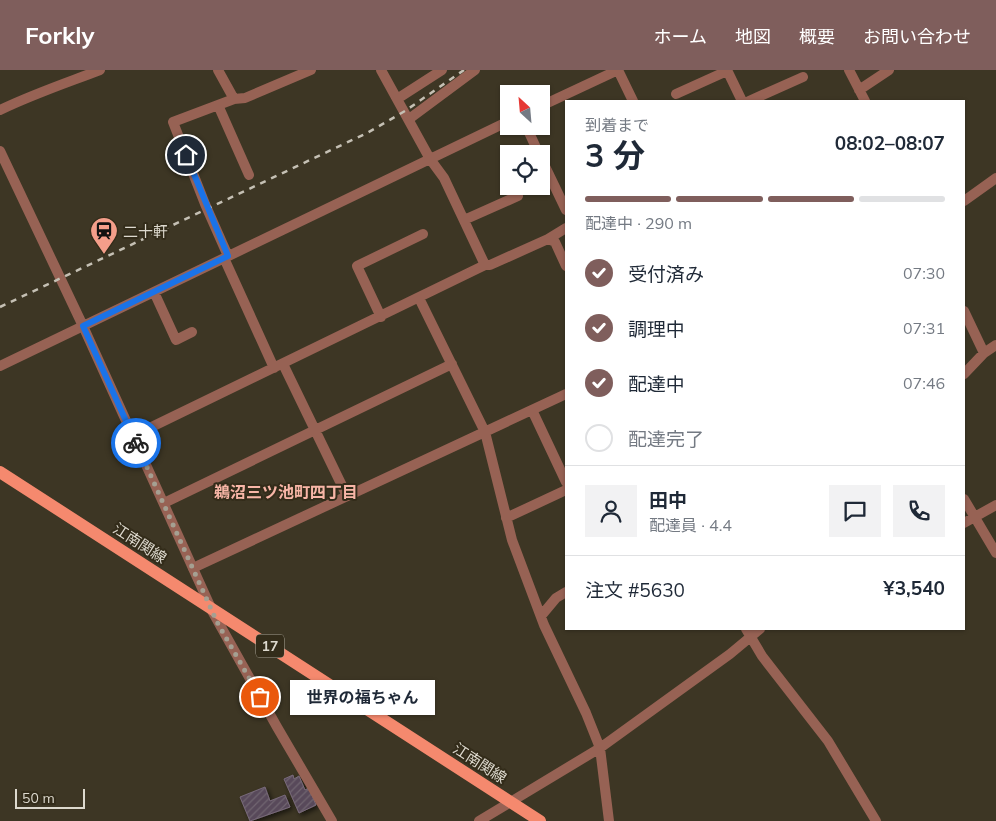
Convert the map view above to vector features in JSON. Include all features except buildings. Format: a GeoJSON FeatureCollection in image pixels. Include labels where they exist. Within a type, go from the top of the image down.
{"type":"FeatureCollection","features":[{"type":"Feature","properties":{"kind":"main road","name":"江南関線"},"geometry":{"type":"LineString","coordinates":[[0,472],[540,821]]}},
{"type":"Feature","properties":{"kind":"street"},"geometry":{"type":"LineString","coordinates":[[0,110],[35,93],[53,89],[100,70]]}},
{"type":"Feature","properties":{"kind":"street"},"geometry":{"type":"LineString","coordinates":[[218,70],[234,99]]}},
{"type":"Feature","properties":{"kind":"street"},"geometry":{"type":"LineString","coordinates":[[311,70],[245,98],[234,99],[173,122],[226,257],[279,366],[314,429],[347,496]]}},
{"type":"Feature","properties":{"kind":"street"},"geometry":{"type":"LineString","coordinates":[[381,70],[430,159],[444,178],[486,265]]}},
{"type":"Feature","properties":{"kind":"street"},"geometry":{"type":"LineString","coordinates":[[398,99],[442,70]]}},
{"type":"Feature","properties":{"kind":"street"},"geometry":{"type":"LineString","coordinates":[[409,119],[475,70]]}},
{"type":"Feature","properties":{"kind":"street"},"geometry":{"type":"LineString","coordinates":[[550,102],[618,70],[633,100]]}},
{"type":"Feature","properties":{"kind":"street"},"geometry":{"type":"LineString","coordinates":[[676,94],[727,70],[742,100]]}},
{"type":"Feature","properties":{"kind":"street"},"geometry":{"type":"LineString","coordinates":[[850,70],[864,100]]}},
{"type":"Feature","properties":{"kind":"street"},"geometry":{"type":"LineString","coordinates":[[859,90],[888,70]]}},
{"type":"Feature","properties":{"kind":"street"},"geometry":{"type":"LineString","coordinates":[[750,100],[803,77]]}},
{"type":"Feature","properties":{"kind":"street"},"geometry":{"type":"LineString","coordinates":[[218,105],[249,175]]}},
{"type":"Feature","properties":{"kind":"street"},"geometry":{"type":"LineString","coordinates":[[0,366],[500,126]]}},
{"type":"Feature","properties":{"kind":"street"},"geometry":{"type":"LineString","coordinates":[[0,151],[83,326],[211,609],[276,727],[332,821]]}},
{"type":"Feature","properties":{"kind":"street"},"geometry":{"type":"LineString","coordinates":[[550,177],[565,208]]}},
{"type":"Feature","properties":{"kind":"street"},"geometry":{"type":"LineString","coordinates":[[965,200],[996,178]]}},
{"type":"Feature","properties":{"kind":"street"},"geometry":{"type":"LineString","coordinates":[[464,220],[518,196]]}},
{"type":"Feature","properties":{"kind":"street"},"geometry":{"type":"LineString","coordinates":[[133,436],[486,265],[490,265],[548,239],[565,229]]}},
{"type":"Feature","properties":{"kind":"street"},"geometry":{"type":"LineString","coordinates":[[381,317],[357,266],[423,234]]}},
{"type":"Feature","properties":{"kind":"street"},"geometry":{"type":"LineString","coordinates":[[548,239],[555,242],[565,259]]}},
{"type":"Feature","properties":{"kind":"street"},"geometry":{"type":"LineString","coordinates":[[154,292],[176,340],[192,332]]}},
{"type":"Feature","properties":{"kind":"street"},"geometry":{"type":"LineString","coordinates":[[419,298],[485,432],[506,518],[541,616],[600,748],[609,821]]}},
{"type":"Feature","properties":{"kind":"street"},"geometry":{"type":"LineString","coordinates":[[965,313],[984,352]]}},
{"type":"Feature","properties":{"kind":"street"},"geometry":{"type":"LineString","coordinates":[[965,339],[975,334]]}},
{"type":"Feature","properties":{"kind":"street"},"geometry":{"type":"LineString","coordinates":[[965,373],[984,352],[996,345]]}},
{"type":"Feature","properties":{"kind":"street"},"geometry":{"type":"LineString","coordinates":[[164,503],[452,364]]}},
{"type":"Feature","properties":{"kind":"street"},"geometry":{"type":"LineString","coordinates":[[193,568],[565,394]]}},
{"type":"Feature","properties":{"kind":"street"},"geometry":{"type":"LineString","coordinates":[[532,410],[565,480]]}},
{"type":"Feature","properties":{"kind":"street"},"geometry":{"type":"LineString","coordinates":[[506,518],[565,490]]}},
{"type":"Feature","properties":{"kind":"street"},"geometry":{"type":"LineString","coordinates":[[965,501],[996,553]]}},
{"type":"Feature","properties":{"kind":"street"},"geometry":{"type":"LineString","coordinates":[[965,522],[996,505]]}},
{"type":"Feature","properties":{"kind":"street"},"geometry":{"type":"LineString","coordinates":[[541,616],[556,598],[565,593]]}},
{"type":"Feature","properties":{"kind":"street"},"geometry":{"type":"LineString","coordinates":[[479,821],[600,748],[748,633],[828,741],[876,821]]}},
{"type":"Feature","properties":{"kind":"railway"},"geometry":{"type":"LineString","coordinates":[[0,307],[367,133],[405,111],[464,70]]}},
{"type":"Feature","properties":{"kind":"way so far"},"geometry":{"type":"LineString","coordinates":[[136,443],[217,622],[260,697]]}},
{"type":"Feature","properties":{"kind":"place","name":"二十軒"},"geometry":{"type":"Point","coordinates":[104,255]}},
{"type":"Feature","properties":{"kind":"place","name":"世界の福ちゃん"},"geometry":{"type":"Point","coordinates":[260,697]}},
{"type":"Feature","properties":{"kind":"district","name":"鵜沼三ツ池町四丁目"},"geometry":{"type":"Point","coordinates":[286,492]}},
{"type":"Feature","properties":{"kind":"route"},"geometry":{"type":"LineString","coordinates":[[136,443],[83,326],[228,256],[186,155]]}}]}
